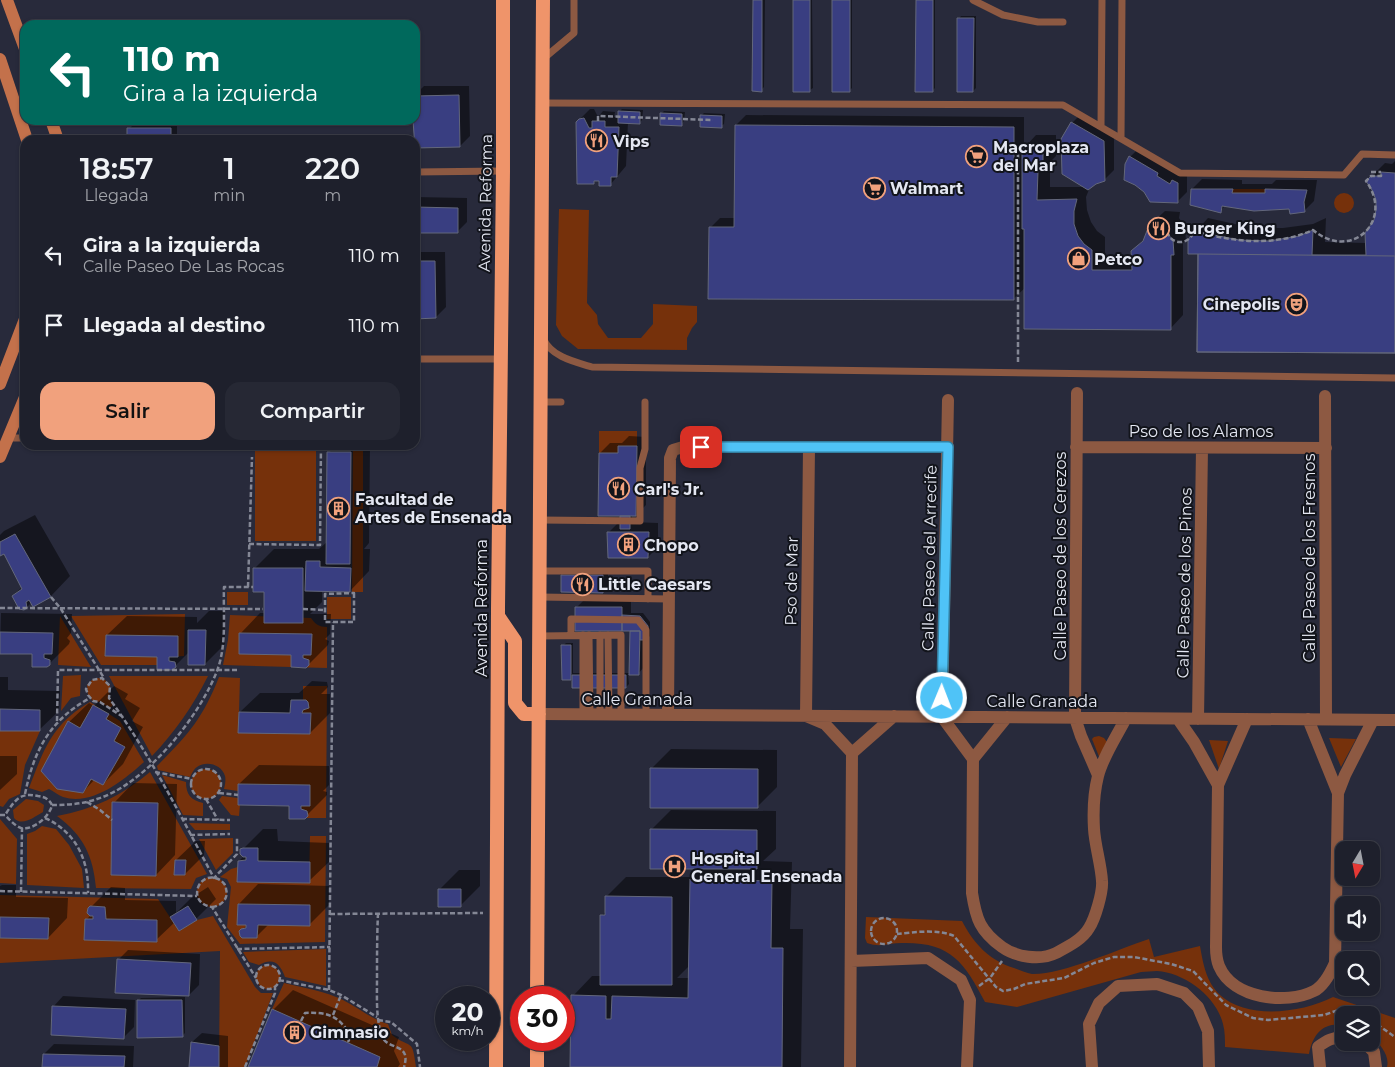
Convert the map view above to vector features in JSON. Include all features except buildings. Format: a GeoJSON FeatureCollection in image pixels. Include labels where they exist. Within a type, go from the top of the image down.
{"type":"FeatureCollection","features":[{"type":"Feature","properties":{"kind":"highway","name":"Avenida Reforma"},"geometry":{"type":"LineString","coordinates":[[496,1067],[503,0]]}},
{"type":"Feature","properties":{"kind":"highway"},"geometry":{"type":"LineString","coordinates":[[537,986],[543,0]]}},
{"type":"Feature","properties":{"kind":"highway"},"geometry":{"type":"LineString","coordinates":[[498,616],[515,641],[515,703],[524,714],[539,714]]}},
{"type":"Feature","properties":{"kind":"highway"},"geometry":{"type":"LineString","coordinates":[[537,1051],[537,1067]]}},
{"type":"Feature","properties":{"kind":"main road"},"geometry":{"type":"LineString","coordinates":[[7,0],[20,35]]}},
{"type":"Feature","properties":{"kind":"main road"},"geometry":{"type":"LineString","coordinates":[[0,59],[20,119]]}},
{"type":"Feature","properties":{"kind":"main road"},"geometry":{"type":"LineString","coordinates":[[0,384],[20,332]]}},
{"type":"Feature","properties":{"kind":"main road"},"geometry":{"type":"LineString","coordinates":[[0,457],[20,409]]}},
{"type":"Feature","properties":{"kind":"street","name":"Calle Paseo de los Cerezos"},"geometry":{"type":"LineString","coordinates":[[1075,718],[1077,393]]}},
{"type":"Feature","properties":{"kind":"street","name":"Calle Paseo de los Fresnos"},"geometry":{"type":"LineString","coordinates":[[1326,396],[1326,720]]}},
{"type":"Feature","properties":{"kind":"street","name":"Calle Paseo del Arrecife"},"geometry":{"type":"LineString","coordinates":[[942,717],[948,400]]}},
{"type":"Feature","properties":{"kind":"street"},"geometry":{"type":"LineString","coordinates":[[668,715],[670,458],[673,450],[684,447],[948,447]]}},
{"type":"Feature","properties":{"kind":"street","name":"Pso de Mar"},"geometry":{"type":"LineString","coordinates":[[806,716],[808,447]]}},
{"type":"Feature","properties":{"kind":"street","name":"Pso de los Alamos"},"geometry":{"type":"LineString","coordinates":[[1076,447],[1326,448]]}},
{"type":"Feature","properties":{"kind":"street","name":"Calle Paseo de los Pinos"},"geometry":{"type":"LineString","coordinates":[[1198,719],[1202,448]]}},
{"type":"Feature","properties":{"kind":"street","name":"Calle Granada"},"geometry":{"type":"LineString","coordinates":[[539,714],[1395,720]]}},
{"type":"Feature","properties":{"kind":"street"},"geometry":{"type":"LineString","coordinates":[[806,716],[825,724],[852,753],[850,1067]]}},
{"type":"Feature","properties":{"kind":"street"},"geometry":{"type":"LineString","coordinates":[[852,753],[894,716]]}},
{"type":"Feature","properties":{"kind":"street"},"geometry":{"type":"LineString","coordinates":[[942,717],[973,760],[972,893],[975,912],[980,926],[989,937],[1008,951],[1030,958],[1053,955],[1073,944],[1089,929],[1096,911],[1102,883],[1094,829],[1098,775],[1126,718]]}},
{"type":"Feature","properties":{"kind":"street"},"geometry":{"type":"LineString","coordinates":[[973,760],[1007,717]]}},
{"type":"Feature","properties":{"kind":"street"},"geometry":{"type":"LineString","coordinates":[[1075,718],[1098,775]]}},
{"type":"Feature","properties":{"kind":"street"},"geometry":{"type":"LineString","coordinates":[[1178,718],[1194,742],[1218,786]]}},
{"type":"Feature","properties":{"kind":"street"},"geometry":{"type":"LineString","coordinates":[[1247,719],[1218,786],[1216,947],[1218,966],[1237,987],[1254,996],[1276,998],[1315,990],[1329,975],[1335,963],[1338,793],[1373,720]]}},
{"type":"Feature","properties":{"kind":"street"},"geometry":{"type":"LineString","coordinates":[[1308,719],[1338,793]]}},
{"type":"Feature","properties":{"kind":"street"},"geometry":{"type":"LineString","coordinates":[[851,962],[928,958],[961,980],[970,1000],[967,1067]]}},
{"type":"Feature","properties":{"kind":"street"},"geometry":{"type":"LineString","coordinates":[[1092,1067],[1089,1024],[1099,1003],[1118,986],[1157,984],[1184,993],[1198,1007],[1208,1031],[1209,1067]]}},
{"type":"Feature","properties":{"kind":"street"},"geometry":{"type":"LineString","coordinates":[[1320,1067],[1318,1047],[1328,1039],[1335,1037]]}},
{"type":"Feature","properties":{"kind":"street"},"geometry":{"type":"LineString","coordinates":[[1373,1051],[1376,1067]]}},
{"type":"Feature","properties":{"kind":"lane"},"geometry":{"type":"LineString","coordinates":[[542,59],[574,33],[574,0]]}},
{"type":"Feature","properties":{"kind":"lane"},"geometry":{"type":"LineString","coordinates":[[973,0],[1002,14],[1038,22],[1063,22]]}},
{"type":"Feature","properties":{"kind":"lane"},"geometry":{"type":"LineString","coordinates":[[1101,127],[1102,0]]}},
{"type":"Feature","properties":{"kind":"lane"},"geometry":{"type":"LineString","coordinates":[[1121,138],[1122,0]]}},
{"type":"Feature","properties":{"kind":"lane"},"geometry":{"type":"LineString","coordinates":[[542,103],[1064,105],[1180,172],[1344,175],[1362,154],[1395,154]]}},
{"type":"Feature","properties":{"kind":"lane"},"geometry":{"type":"LineString","coordinates":[[420,172],[503,171]]}},
{"type":"Feature","properties":{"kind":"lane"},"geometry":{"type":"LineString","coordinates":[[541,313],[544,340],[552,350],[565,359],[592,367],[1395,378]]}},
{"type":"Feature","properties":{"kind":"lane"},"geometry":{"type":"LineString","coordinates":[[420,358],[500,358]]}},
{"type":"Feature","properties":{"kind":"lane"},"geometry":{"type":"LineString","coordinates":[[541,402],[561,402]]}},
{"type":"Feature","properties":{"kind":"lane"},"geometry":{"type":"LineString","coordinates":[[540,520],[640,521],[640,468],[644,449],[645,402]]}},
{"type":"Feature","properties":{"kind":"lane"},"geometry":{"type":"LineString","coordinates":[[8,438],[20,438]]}},
{"type":"Feature","properties":{"kind":"lane"},"geometry":{"type":"LineString","coordinates":[[540,571],[648,572],[648,599]]}},
{"type":"Feature","properties":{"kind":"lane"},"geometry":{"type":"LineString","coordinates":[[540,597],[669,599]]}},
{"type":"Feature","properties":{"kind":"lane"},"geometry":{"type":"LineString","coordinates":[[595,635],[571,619],[638,620],[646,630],[646,715]]}},
{"type":"Feature","properties":{"kind":"lane"},"geometry":{"type":"LineString","coordinates":[[595,635],[601,715]]}},
{"type":"Feature","properties":{"kind":"lane"},"geometry":{"type":"LineString","coordinates":[[595,635],[601,715]]}},
{"type":"Feature","properties":{"kind":"lane"},"geometry":{"type":"LineString","coordinates":[[595,635],[601,715]]}},
{"type":"Feature","properties":{"kind":"lane"},"geometry":{"type":"LineString","coordinates":[[540,636],[621,635],[601,715]]}},
{"type":"Feature","properties":{"kind":"path"},"geometry":{"type":"LineString","coordinates":[[598,121],[598,116],[714,120]]}},
{"type":"Feature","properties":{"kind":"path"},"geometry":{"type":"LineString","coordinates":[[1018,148],[1018,373]]}},
{"type":"Feature","properties":{"kind":"path"},"geometry":{"type":"LineString","coordinates":[[1167,224],[1168,236],[1181,243],[1190,238],[1194,231],[1239,240],[1269,241],[1299,236],[1313,230],[1321,237],[1331,241],[1350,241],[1365,233],[1374,220],[1376,200],[1366,181],[1371,176],[1381,176],[1381,172],[1371,172]]}},
{"type":"Feature","properties":{"kind":"path"},"geometry":{"type":"LineString","coordinates":[[249,544],[320,544],[322,450]]}},
{"type":"Feature","properties":{"kind":"path"},"geometry":{"type":"LineString","coordinates":[[248,587],[252,457]]}},
{"type":"Feature","properties":{"kind":"path"},"geometry":{"type":"LineString","coordinates":[[52,805],[87,802],[113,793],[151,764],[171,745],[187,723],[217,670],[224,627],[224,587],[253,587]]}},
{"type":"Feature","properties":{"kind":"path"},"geometry":{"type":"LineString","coordinates":[[324,594],[354,594],[354,622],[333,622],[325,622],[324,594]]}},
{"type":"Feature","properties":{"kind":"path"},"geometry":{"type":"LineString","coordinates":[[51,597],[61,608],[98,671],[110,686],[109,698],[123,717],[151,764],[214,878]]}},
{"type":"Feature","properties":{"kind":"path"},"geometry":{"type":"LineString","coordinates":[[0,608],[264,610]]}},
{"type":"Feature","properties":{"kind":"path"},"geometry":{"type":"LineString","coordinates":[[303,609],[324,610]]}},
{"type":"Feature","properties":{"kind":"path"},"geometry":{"type":"LineString","coordinates":[[329,990],[333,622]]}},
{"type":"Feature","properties":{"kind":"path"},"geometry":{"type":"LineString","coordinates":[[57,721],[58,670],[239,670]]}},
{"type":"Feature","properties":{"kind":"path"},"geometry":{"type":"LineString","coordinates":[[105,680],[98,678],[89,682],[86,689],[90,698],[93,701],[100,702],[123,717]]}},
{"type":"Feature","properties":{"kind":"path"},"geometry":{"type":"LineString","coordinates":[[24,795],[32,763],[57,721],[72,708],[90,698]]}},
{"type":"Feature","properties":{"kind":"path"},"geometry":{"type":"LineString","coordinates":[[206,800],[216,796],[221,788],[219,775],[208,769],[198,771],[192,779],[192,789],[194,793],[206,800],[218,820]]}},
{"type":"Feature","properties":{"kind":"path"},"geometry":{"type":"LineString","coordinates":[[155,772],[192,779]]}},
{"type":"Feature","properties":{"kind":"path"},"geometry":{"type":"LineString","coordinates":[[219,793],[238,795]]}},
{"type":"Feature","properties":{"kind":"path"},"geometry":{"type":"LineString","coordinates":[[6,815],[12,805],[28,794],[50,800],[52,805]]}},
{"type":"Feature","properties":{"kind":"path"},"geometry":{"type":"LineString","coordinates":[[87,802],[112,820]]}},
{"type":"Feature","properties":{"kind":"path"},"geometry":{"type":"LineString","coordinates":[[6,815],[12,823],[22,828],[40,822],[48,814],[52,805]]}},
{"type":"Feature","properties":{"kind":"path"},"geometry":{"type":"LineString","coordinates":[[0,815],[6,815]]}},
{"type":"Feature","properties":{"kind":"path"},"geometry":{"type":"LineString","coordinates":[[44,818],[61,827],[76,843],[87,868],[88,893]]}},
{"type":"Feature","properties":{"kind":"path"},"geometry":{"type":"LineString","coordinates":[[182,819],[230,820]]}},
{"type":"Feature","properties":{"kind":"path"},"geometry":{"type":"LineString","coordinates":[[21,892],[22,828]]}},
{"type":"Feature","properties":{"kind":"path"},"geometry":{"type":"LineString","coordinates":[[190,835],[230,834]]}},
{"type":"Feature","properties":{"kind":"path"},"geometry":{"type":"LineString","coordinates":[[214,878],[237,854],[237,837]]}},
{"type":"Feature","properties":{"kind":"path"},"geometry":{"type":"LineString","coordinates":[[212,908],[224,902],[227,894],[225,885],[214,878],[205,879],[201,882],[197,896],[202,904],[212,908],[257,982],[263,988],[275,986]]}},
{"type":"Feature","properties":{"kind":"path"},"geometry":{"type":"LineString","coordinates":[[0,891],[197,896]]}},
{"type":"Feature","properties":{"kind":"path"},"geometry":{"type":"LineString","coordinates":[[378,913],[377,1019],[381,1037],[385,1042],[401,1048],[405,1054],[404,1067]]}},
{"type":"Feature","properties":{"kind":"path"},"geometry":{"type":"LineString","coordinates":[[330,914],[497,913]]}},
{"type":"Feature","properties":{"kind":"path"},"geometry":{"type":"LineString","coordinates":[[897,934],[895,924],[887,918],[877,920],[871,928],[873,938],[881,944],[891,942],[897,934],[935,931],[948,933],[954,936],[996,987],[1003,991],[1025,984],[1064,978],[1094,963],[1114,957],[1134,957],[1172,964],[1193,971],[1226,1005],[1254,1018],[1268,1020],[1324,1015],[1335,1011]]}},
{"type":"Feature","properties":{"kind":"path"},"geometry":{"type":"LineString","coordinates":[[237,948],[330,946]]}},
{"type":"Feature","properties":{"kind":"path"},"geometry":{"type":"LineString","coordinates":[[968,995],[990,978],[1008,951]]}},
{"type":"Feature","properties":{"kind":"path"},"geometry":{"type":"LineString","coordinates":[[245,1067],[275,992],[275,986],[279,980],[277,969],[271,965],[264,966],[258,970],[256,978]]}},
{"type":"Feature","properties":{"kind":"path"},"geometry":{"type":"LineString","coordinates":[[279,980],[329,990],[341,995],[377,1019],[391,1022],[417,1044],[420,1067]]}},
{"type":"Feature","properties":{"kind":"path"},"geometry":{"type":"LineString","coordinates":[[333,1015],[341,995]]}},
{"type":"Feature","properties":{"kind":"path"},"geometry":{"type":"LineString","coordinates":[[301,1021],[305,1013],[318,1012],[333,1015],[344,1024],[351,1036],[348,1042]]}},
{"type":"Feature","properties":{"kind":"path"},"geometry":{"type":"LineString","coordinates":[[1380,1026],[1395,1037]]}},
{"type":"Feature","properties":{"kind":"shaded area"},"geometry":{"type":"Polygon","coordinates":[[[1233,189],[1265,189],[1265,193],[1232,193],[1233,189]]]}},
{"type":"Feature","properties":{"kind":"shaded area"},"geometry":{"type":"Polygon","coordinates":[[[1344,193],[1351,196],[1354,203],[1351,210],[1344,213],[1337,210],[1334,203],[1337,196],[1344,193]]]}},
{"type":"Feature","properties":{"kind":"shaded area"},"geometry":{"type":"Polygon","coordinates":[[[559,209],[589,210],[587,303],[597,315],[598,324],[608,338],[641,338],[653,324],[653,304],[697,306],[697,322],[687,338],[687,350],[578,349],[562,336],[556,325],[559,209]]]}},
{"type":"Feature","properties":{"kind":"shaded area"},"geometry":{"type":"Polygon","coordinates":[[[599,431],[637,431],[637,446],[618,446],[618,453],[599,453],[599,431]]]}},
{"type":"Feature","properties":{"kind":"shaded area"},"geometry":{"type":"Polygon","coordinates":[[[255,450],[316,450],[316,541],[255,541],[255,450]]]}},
{"type":"Feature","properties":{"kind":"shaded area"},"geometry":{"type":"Polygon","coordinates":[[[353,450],[363,450],[363,592],[352,592],[353,450]]]}},
{"type":"Feature","properties":{"kind":"shaded area"},"geometry":{"type":"Polygon","coordinates":[[[227,592],[248,592],[248,605],[227,605],[227,592]]]}},
{"type":"Feature","properties":{"kind":"shaded area"},"geometry":{"type":"Polygon","coordinates":[[[327,597],[351,597],[351,619],[327,619],[327,597]]]}},
{"type":"Feature","properties":{"kind":"shaded area"},"geometry":{"type":"Polygon","coordinates":[[[185,614],[184,656],[169,657],[157,665],[101,665],[71,616],[185,614]]]}},
{"type":"Feature","properties":{"kind":"shaded area"},"geometry":{"type":"Polygon","coordinates":[[[230,615],[311,618],[318,625],[327,627],[327,668],[223,665],[230,615]]]}},
{"type":"Feature","properties":{"kind":"shaded area"},"geometry":{"type":"Polygon","coordinates":[[[60,616],[91,667],[58,665],[60,616]]]}},
{"type":"Feature","properties":{"kind":"shaded area"},"geometry":{"type":"Polygon","coordinates":[[[81,675],[80,696],[71,698],[61,711],[63,676],[81,675]]]}},
{"type":"Feature","properties":{"kind":"shaded area"},"geometry":{"type":"Polygon","coordinates":[[[109,676],[208,676],[183,718],[152,756],[109,676]]]}},
{"type":"Feature","properties":{"kind":"shaded area"},"geometry":{"type":"Polygon","coordinates":[[[219,677],[240,678],[239,712],[290,713],[291,700],[303,700],[303,686],[327,686],[326,818],[306,818],[301,806],[310,806],[310,785],[238,784],[238,791],[224,789],[225,776],[221,769],[214,765],[205,764],[197,767],[190,777],[158,770],[157,766],[178,745],[201,715],[219,677]]]}},
{"type":"Feature","properties":{"kind":"shaded area"},"geometry":{"type":"Polygon","coordinates":[[[98,678],[105,680],[110,686],[109,697],[113,705],[110,708],[100,702],[93,701],[88,695],[87,685],[92,680],[98,678]]]}},
{"type":"Feature","properties":{"kind":"shaded area"},"geometry":{"type":"Polygon","coordinates":[[[90,702],[120,721],[144,762],[117,784],[96,795],[85,798],[74,799],[63,797],[49,789],[42,792],[29,788],[45,749],[58,729],[77,710],[90,702]]]}},
{"type":"Feature","properties":{"kind":"shaded area"},"geometry":{"type":"Polygon","coordinates":[[[0,731],[40,731],[25,765],[20,794],[9,799],[3,807],[0,806],[0,731]]]}},
{"type":"Feature","properties":{"kind":"shaded area"},"geometry":{"type":"Polygon","coordinates":[[[1099,736],[1107,742],[1100,759],[1092,739],[1099,736]]]}},
{"type":"Feature","properties":{"kind":"shaded area"},"geometry":{"type":"Polygon","coordinates":[[[1329,738],[1356,739],[1341,767],[1329,738]]]}},
{"type":"Feature","properties":{"kind":"shaded area"},"geometry":{"type":"Polygon","coordinates":[[[1209,740],[1228,741],[1219,769],[1209,740]]]}},
{"type":"Feature","properties":{"kind":"shaded area"},"geometry":{"type":"Polygon","coordinates":[[[206,769],[217,773],[221,784],[217,795],[206,799],[195,795],[191,784],[195,773],[206,769]]]}},
{"type":"Feature","properties":{"kind":"shaded area"},"geometry":{"type":"Polygon","coordinates":[[[150,772],[207,874],[196,878],[191,889],[96,888],[95,877],[86,848],[74,831],[57,816],[95,806],[129,788],[150,772]]]}},
{"type":"Feature","properties":{"kind":"shaded area"},"geometry":{"type":"Polygon","coordinates":[[[162,775],[186,782],[190,796],[203,803],[203,816],[183,815],[162,775]]]}},
{"type":"Feature","properties":{"kind":"shaded area"},"geometry":{"type":"Polygon","coordinates":[[[222,796],[238,798],[238,805],[240,805],[239,816],[231,815],[219,800],[222,796]]]}},
{"type":"Feature","properties":{"kind":"shaded area"},"geometry":{"type":"Polygon","coordinates":[[[26,799],[38,801],[44,805],[43,812],[28,820],[17,821],[14,818],[13,810],[26,799]]]}},
{"type":"Feature","properties":{"kind":"shaded area"},"geometry":{"type":"Polygon","coordinates":[[[0,819],[17,839],[16,884],[0,883],[0,819]]]}},
{"type":"Feature","properties":{"kind":"shaded area"},"geometry":{"type":"Polygon","coordinates":[[[189,823],[230,824],[230,830],[195,830],[189,823]]]}},
{"type":"Feature","properties":{"kind":"shaded area"},"geometry":{"type":"Polygon","coordinates":[[[42,826],[56,829],[69,845],[82,869],[84,888],[27,885],[27,834],[42,826]]]}},
{"type":"Feature","properties":{"kind":"shaded area"},"geometry":{"type":"Polygon","coordinates":[[[310,836],[326,836],[325,942],[240,944],[227,927],[231,887],[227,879],[220,877],[231,869],[238,867],[237,881],[309,883],[310,836]]]}},
{"type":"Feature","properties":{"kind":"shaded area"},"geometry":{"type":"Polygon","coordinates":[[[233,838],[233,853],[216,870],[199,839],[233,838]]]}},
{"type":"Feature","properties":{"kind":"shaded area"},"geometry":{"type":"Polygon","coordinates":[[[212,877],[223,881],[227,892],[223,903],[212,907],[201,903],[197,892],[201,881],[212,877]]]}},
{"type":"Feature","properties":{"kind":"shaded area"},"geometry":{"type":"Polygon","coordinates":[[[0,895],[158,899],[179,931],[197,920],[213,916],[255,987],[261,993],[273,993],[245,1067],[219,1067],[220,951],[0,963],[0,895]]]}},
{"type":"Feature","properties":{"kind":"shaded area"},"geometry":{"type":"Polygon","coordinates":[[[866,917],[962,921],[977,944],[990,956],[1005,965],[1032,974],[1074,966],[1149,939],[1154,957],[1200,946],[1202,959],[1211,984],[1220,995],[1231,1003],[1259,1011],[1275,1011],[1306,1007],[1333,997],[1360,1006],[1335,1006],[1335,1025],[1320,1031],[1313,1041],[1309,1054],[1225,1047],[1223,1024],[1214,1004],[1198,988],[1178,976],[1157,971],[1141,972],[1017,1007],[985,1002],[962,965],[954,957],[933,946],[902,943],[880,945],[867,943],[865,938],[866,917]]]}},
{"type":"Feature","properties":{"kind":"shaded area"},"geometry":{"type":"Polygon","coordinates":[[[326,949],[326,986],[285,977],[281,968],[275,963],[268,962],[259,965],[249,962],[243,952],[326,949]]]}},
{"type":"Feature","properties":{"kind":"shaded area"},"geometry":{"type":"Polygon","coordinates":[[[268,965],[276,969],[280,977],[276,985],[268,989],[260,985],[256,977],[260,969],[268,965]]]}},
{"type":"Feature","properties":{"kind":"shaded area"},"geometry":{"type":"Polygon","coordinates":[[[284,983],[336,997],[388,1024],[392,1035],[412,1048],[416,1067],[377,1067],[380,1057],[272,1009],[284,983]]]}},
{"type":"Feature","properties":{"kind":"shaded area"},"geometry":{"type":"Polygon","coordinates":[[[1380,1013],[1395,1018],[1395,1067],[1387,1067],[1388,1063],[1384,1050],[1380,1045],[1380,1013]]]}},
{"type":"Feature","properties":{"kind":"place","name":"Vips"},"geometry":{"type":"Point","coordinates":[597,141]}},
{"type":"Feature","properties":{"kind":"place","name":"Macroplaza del Mar"},"geometry":{"type":"Point","coordinates":[977,156]}},
{"type":"Feature","properties":{"kind":"place","name":"Walmart"},"geometry":{"type":"Point","coordinates":[874,188]}},
{"type":"Feature","properties":{"kind":"place","name":"Burger King"},"geometry":{"type":"Point","coordinates":[1158,228]}},
{"type":"Feature","properties":{"kind":"place","name":"Petco"},"geometry":{"type":"Point","coordinates":[1078,259]}},
{"type":"Feature","properties":{"kind":"place","name":"Cinepolis"},"geometry":{"type":"Point","coordinates":[1296,304]}},
{"type":"Feature","properties":{"kind":"place","name":"Carl's Jr."},"geometry":{"type":"Point","coordinates":[618,489]}},
{"type":"Feature","properties":{"kind":"place","name":"Facultad de Artes de Ensenada"},"geometry":{"type":"Point","coordinates":[339,508]}},
{"type":"Feature","properties":{"kind":"place","name":"Chopo"},"geometry":{"type":"Point","coordinates":[628,545]}},
{"type":"Feature","properties":{"kind":"place","name":"Little Caesars"},"geometry":{"type":"Point","coordinates":[582,584]}},
{"type":"Feature","properties":{"kind":"place","name":"Hospital General Ensenada"},"geometry":{"type":"Point","coordinates":[675,867]}},
{"type":"Feature","properties":{"kind":"place","name":"Gimnasio"},"geometry":{"type":"Point","coordinates":[294,1032]}},
{"type":"Feature","properties":{"kind":"route"},"geometry":{"type":"LineString","coordinates":[[701,447],[948,447],[942,698]]}}]}
